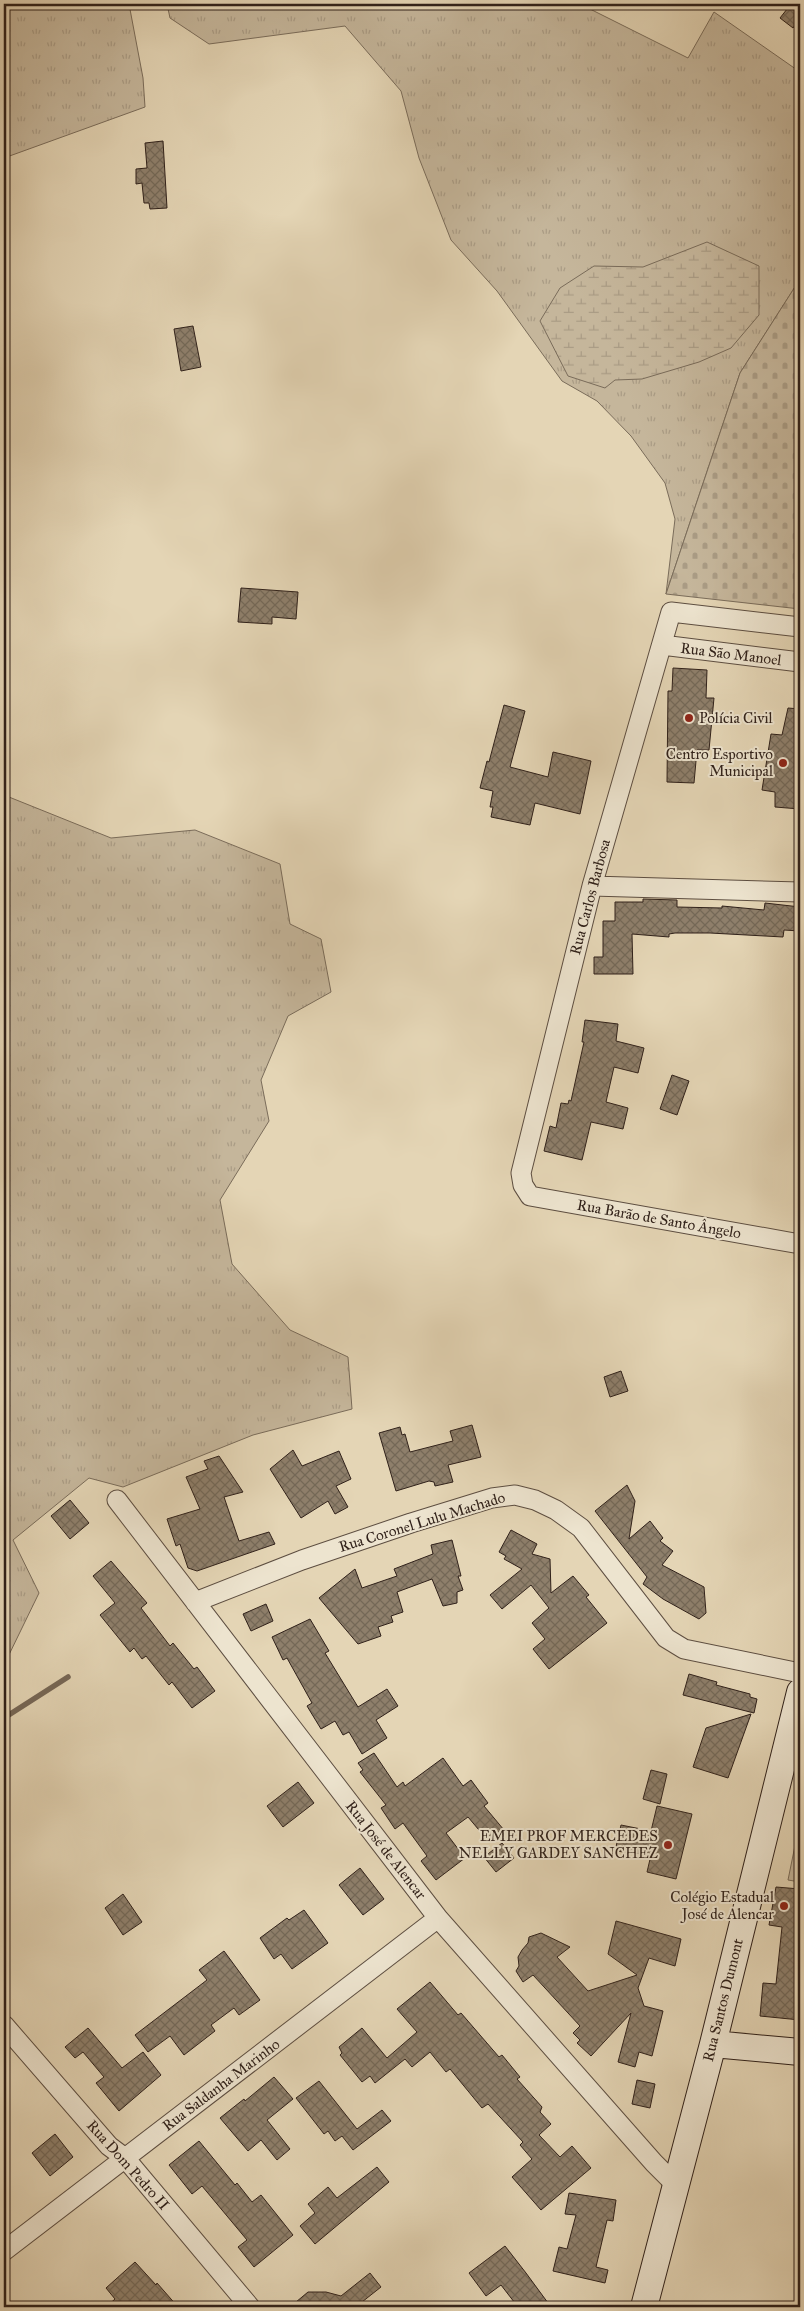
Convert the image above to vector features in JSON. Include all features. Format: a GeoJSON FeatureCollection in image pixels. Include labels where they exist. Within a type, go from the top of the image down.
{"type":"FeatureCollection","features":[{"type":"Feature","properties":{"kind":"main road","name":"Rua Santos Dumont"},"geometry":{"type":"LineString","coordinates":[[644,2307],[713,2044],[800,1692]]}},
{"type":"Feature","properties":{"kind":"main road"},"geometry":{"type":"LineString","coordinates":[[713,2044],[800,2052]]}},
{"type":"Feature","properties":{"kind":"street","name":"Rua Carlos Barbosa"},"geometry":{"type":"LineString","coordinates":[[523,1184],[520,1173],[592,886],[670,612],[800,627]]}},
{"type":"Feature","properties":{"kind":"street","name":"Rua São Manoel"},"geometry":{"type":"LineString","coordinates":[[662,645],[800,662]]}},
{"type":"Feature","properties":{"kind":"street"},"geometry":{"type":"LineString","coordinates":[[592,886],[800,892]]}},
{"type":"Feature","properties":{"kind":"street","name":"Rua Barão de Santo Ângelo"},"geometry":{"type":"LineString","coordinates":[[523,1184],[530,1196],[800,1244]]}},
{"type":"Feature","properties":{"kind":"street","name":"Rua Coronel Lulu Machado"},"geometry":{"type":"LineString","coordinates":[[195,1602],[302,1560],[402,1526],[492,1498],[515,1495],[535,1500],[556,1510],[581,1528],[666,1638],[684,1649],[800,1673]]}},
{"type":"Feature","properties":{"kind":"street","name":"Rua José de Alencar"},"geometry":{"type":"LineString","coordinates":[[117,1500],[438,1918],[648,2156],[675,2184]]}},
{"type":"Feature","properties":{"kind":"street","name":"Rua Saldanha Marinho"},"geometry":{"type":"LineString","coordinates":[[4,2251],[438,1918]]}},
{"type":"Feature","properties":{"kind":"street","name":"Rua Dom Pedro II"},"geometry":{"type":"LineString","coordinates":[[4,2025],[109,2146],[125,2158],[250,2307]]}},
{"type":"Feature","properties":{"kind":"green space"},"geometry":{"type":"Polygon","coordinates":[[[4,4],[129,4],[143,78],[145,107],[4,158],[4,4]]]}},
{"type":"Feature","properties":{"kind":"green space"},"geometry":{"type":"Polygon","coordinates":[[[167,4],[580,4],[688,58],[714,12],[800,72],[800,279],[740,373],[666,594],[675,519],[665,483],[631,436],[597,401],[562,381],[497,291],[451,240],[419,158],[401,91],[345,26],[209,44],[170,18],[167,4]]]}},
{"type":"Feature","properties":{"kind":"green space"},"geometry":{"type":"Polygon","coordinates":[[[707,242],[759,266],[759,315],[731,348],[699,362],[642,379],[615,380],[605,388],[568,376],[540,321],[560,288],[594,266],[643,267],[707,242]]]}},
{"type":"Feature","properties":{"kind":"green space"},"geometry":{"type":"Polygon","coordinates":[[[800,279],[800,609],[666,594],[740,373],[800,279]]]}},
{"type":"Feature","properties":{"kind":"green space"},"geometry":{"type":"Polygon","coordinates":[[[4,795],[111,838],[195,830],[280,864],[290,924],[321,939],[331,992],[288,1016],[261,1080],[269,1121],[220,1200],[232,1264],[290,1330],[348,1357],[352,1409],[253,1435],[123,1487],[89,1478],[13,1540],[39,1593],[4,1665],[4,795]]]}},
{"type":"Feature","properties":{"kind":"green space"},"geometry":{"type":"Polygon","coordinates":[[[800,1821],[800,1882],[788,1880],[800,1821]]]}},
{"type":"Feature","properties":{"kind":"building"},"geometry":{"type":"Polygon","coordinates":[[[791,4],[800,4],[800,19],[793,28],[780,18],[791,4]]]}},
{"type":"Feature","properties":{"kind":"building"},"geometry":{"type":"Polygon","coordinates":[[[163,141],[167,208],[150,209],[149,203],[144,203],[142,183],[136,184],[136,169],[147,168],[145,143],[163,141]]]}},
{"type":"Feature","properties":{"kind":"building"},"geometry":{"type":"Polygon","coordinates":[[[193,326],[201,367],[181,371],[174,329],[193,326]]]}},
{"type":"Feature","properties":{"kind":"building"},"geometry":{"type":"Polygon","coordinates":[[[241,588],[298,592],[296,619],[272,617],[272,624],[238,622],[241,588]]]}},
{"type":"Feature","properties":{"kind":"building","name":"Polícia Civil"},"geometry":{"type":"Polygon","coordinates":[[[673,668],[707,670],[706,698],[714,698],[709,750],[697,750],[694,783],[667,782],[668,691],[672,691],[673,668]]]}},
{"type":"Feature","properties":{"kind":"building"},"geometry":{"type":"Polygon","coordinates":[[[504,705],[525,711],[510,767],[548,777],[553,752],[591,761],[580,814],[535,803],[530,825],[491,817],[493,807],[490,807],[493,791],[480,788],[504,705]]]}},
{"type":"Feature","properties":{"kind":"building","name":"Centro Esportivo Municipal"},"geometry":{"type":"Polygon","coordinates":[[[788,708],[800,709],[800,809],[775,807],[775,792],[762,790],[771,734],[782,735],[788,708]]]}},
{"type":"Feature","properties":{"kind":"building"},"geometry":{"type":"Polygon","coordinates":[[[643,899],[677,900],[677,907],[722,908],[722,906],[764,910],[765,903],[800,907],[800,931],[784,930],[783,937],[710,933],[675,933],[669,934],[669,937],[632,934],[633,974],[594,974],[594,957],[603,957],[603,921],[615,921],[615,902],[643,902],[643,899]]]}},
{"type":"Feature","properties":{"kind":"building"},"geometry":{"type":"Polygon","coordinates":[[[585,1020],[618,1024],[616,1041],[644,1048],[638,1073],[614,1067],[606,1102],[628,1108],[623,1129],[591,1122],[582,1160],[544,1151],[550,1126],[556,1128],[561,1103],[568,1104],[569,1100],[571,1101],[584,1042],[582,1042],[585,1020]]]}},
{"type":"Feature","properties":{"kind":"building"},"geometry":{"type":"Polygon","coordinates":[[[672,1075],[689,1081],[677,1115],[660,1109],[672,1075]]]}},
{"type":"Feature","properties":{"kind":"building"},"geometry":{"type":"Polygon","coordinates":[[[621,1371],[628,1391],[610,1397],[604,1377],[621,1371]]]}},
{"type":"Feature","properties":{"kind":"building"},"geometry":{"type":"Polygon","coordinates":[[[472,1425],[481,1457],[448,1465],[453,1482],[435,1486],[434,1482],[429,1481],[396,1491],[379,1433],[400,1427],[402,1435],[405,1434],[410,1452],[453,1441],[450,1431],[472,1425]]]}},
{"type":"Feature","properties":{"kind":"building"},"geometry":{"type":"Polygon","coordinates":[[[293,1450],[302,1466],[339,1451],[351,1479],[336,1486],[348,1507],[335,1514],[328,1501],[301,1518],[270,1469],[293,1450]]]}},
{"type":"Feature","properties":{"kind":"building"},"geometry":{"type":"Polygon","coordinates":[[[219,1456],[243,1492],[224,1497],[239,1541],[269,1532],[275,1544],[197,1571],[188,1568],[180,1544],[176,1546],[167,1519],[200,1509],[186,1477],[208,1469],[204,1461],[219,1456]]]}},
{"type":"Feature","properties":{"kind":"building"},"geometry":{"type":"Polygon","coordinates":[[[627,1485],[635,1501],[629,1539],[650,1521],[663,1538],[660,1541],[673,1551],[662,1565],[704,1587],[706,1613],[699,1619],[663,1599],[643,1584],[647,1577],[595,1511],[627,1485]]]}},
{"type":"Feature","properties":{"kind":"building"},"geometry":{"type":"Polygon","coordinates":[[[70,1500],[89,1523],[70,1539],[51,1516],[70,1500]]]}},
{"type":"Feature","properties":{"kind":"building"},"geometry":{"type":"Polygon","coordinates":[[[511,1530],[537,1544],[532,1554],[550,1559],[551,1593],[573,1576],[589,1595],[586,1597],[607,1623],[549,1669],[533,1649],[545,1639],[532,1623],[549,1608],[531,1585],[502,1609],[490,1595],[522,1569],[504,1559],[506,1556],[499,1552],[511,1530]]]}},
{"type":"Feature","properties":{"kind":"building"},"geometry":{"type":"Polygon","coordinates":[[[452,1540],[461,1576],[458,1576],[463,1590],[457,1592],[457,1603],[443,1606],[432,1579],[397,1592],[403,1612],[391,1616],[393,1622],[378,1627],[381,1636],[358,1644],[319,1598],[355,1569],[362,1588],[397,1576],[394,1569],[433,1554],[431,1545],[452,1540]]]}},
{"type":"Feature","properties":{"kind":"building"},"geometry":{"type":"Polygon","coordinates":[[[111,1561],[147,1603],[141,1608],[170,1646],[173,1643],[194,1669],[197,1667],[215,1691],[192,1708],[172,1682],[169,1685],[146,1656],[142,1659],[134,1648],[130,1652],[100,1615],[115,1603],[93,1576],[111,1561]]]}},
{"type":"Feature","properties":{"kind":"building"},"geometry":{"type":"Polygon","coordinates":[[[266,1604],[273,1621],[251,1631],[243,1614],[266,1604]]]}},
{"type":"Feature","properties":{"kind":"building"},"geometry":{"type":"Polygon","coordinates":[[[310,1619],[329,1651],[325,1653],[358,1707],[387,1689],[398,1706],[376,1720],[387,1738],[362,1754],[349,1732],[343,1735],[335,1721],[321,1729],[307,1706],[312,1703],[287,1658],[283,1660],[272,1637],[310,1619]]]}},
{"type":"Feature","properties":{"kind":"building"},"geometry":{"type":"Polygon","coordinates":[[[689,1674],[717,1682],[716,1685],[750,1694],[750,1697],[757,1699],[754,1713],[683,1695],[689,1674]]]}},
{"type":"Feature","properties":{"kind":"building"},"geometry":{"type":"Polygon","coordinates":[[[751,1714],[728,1778],[693,1767],[706,1728],[751,1714]]]}},
{"type":"Feature","properties":{"kind":"building"},"geometry":{"type":"Polygon","coordinates":[[[374,1753],[397,1787],[403,1782],[405,1786],[443,1758],[463,1786],[471,1780],[488,1803],[484,1806],[504,1830],[489,1842],[468,1817],[446,1833],[465,1858],[436,1880],[421,1861],[427,1856],[403,1823],[395,1829],[381,1808],[386,1805],[360,1772],[363,1770],[358,1763],[374,1753]]]}},
{"type":"Feature","properties":{"kind":"building"},"geometry":{"type":"Polygon","coordinates":[[[651,1770],[667,1774],[660,1804],[643,1799],[651,1770]]]}},
{"type":"Feature","properties":{"kind":"building"},"geometry":{"type":"Polygon","coordinates":[[[298,1782],[314,1803],[283,1827],[267,1806],[298,1782]]]}},
{"type":"Feature","properties":{"kind":"building"},"geometry":{"type":"Polygon","coordinates":[[[657,1806],[692,1814],[676,1879],[647,1872],[651,1855],[615,1851],[621,1825],[651,1831],[657,1806]]]}},
{"type":"Feature","properties":{"kind":"building"},"geometry":{"type":"Polygon","coordinates":[[[502,1843],[514,1858],[496,1872],[484,1857],[502,1843]]]}},
{"type":"Feature","properties":{"kind":"building"},"geometry":{"type":"Polygon","coordinates":[[[360,1868],[384,1899],[363,1915],[339,1885],[360,1868]]]}},
{"type":"Feature","properties":{"kind":"building"},"geometry":{"type":"Polygon","coordinates":[[[776,1887],[800,1889],[800,2020],[760,2016],[763,1983],[776,1984],[782,1927],[769,1925],[776,1887]]]}},
{"type":"Feature","properties":{"kind":"building"},"geometry":{"type":"Polygon","coordinates":[[[123,1894],[142,1922],[123,1935],[105,1908],[123,1894]]]}},
{"type":"Feature","properties":{"kind":"building"},"geometry":{"type":"Polygon","coordinates":[[[304,1910],[328,1943],[292,1969],[281,1954],[274,1959],[260,1938],[287,1918],[289,1920],[304,1910]]]}},
{"type":"Feature","properties":{"kind":"building"},"geometry":{"type":"Polygon","coordinates":[[[616,1921],[681,1939],[675,1966],[649,1958],[638,1988],[644,2006],[663,2011],[652,2056],[639,2052],[635,2067],[618,2062],[631,2013],[591,2056],[577,2043],[580,2040],[573,2033],[580,2026],[533,1975],[523,1982],[516,1971],[519,1966],[518,1957],[528,1943],[529,1937],[541,1933],[570,1947],[557,1957],[588,1991],[637,1975],[608,1954],[616,1921]]]}},
{"type":"Feature","properties":{"kind":"building"},"geometry":{"type":"Polygon","coordinates":[[[224,1951],[260,2000],[239,2015],[234,2008],[211,2025],[215,2031],[184,2055],[170,2036],[148,2052],[135,2035],[207,1980],[199,1970],[224,1951]]]}},
{"type":"Feature","properties":{"kind":"building"},"geometry":{"type":"Polygon","coordinates":[[[430,1982],[458,2015],[461,2013],[499,2057],[502,2055],[520,2077],[517,2079],[542,2107],[540,2112],[551,2124],[539,2135],[560,2157],[572,2146],[591,2168],[541,2210],[512,2177],[532,2159],[520,2145],[523,2142],[488,2104],[482,2108],[450,2069],[446,2072],[430,2052],[412,2067],[405,2059],[375,2083],[370,2076],[362,2082],[340,2055],[342,2053],[339,2047],[362,2028],[387,2058],[417,2032],[397,2009],[430,1982]]]}},
{"type":"Feature","properties":{"kind":"building"},"geometry":{"type":"Polygon","coordinates":[[[88,2028],[122,2068],[143,2052],[161,2075],[119,2111],[96,2083],[104,2077],[83,2052],[75,2058],[65,2047],[88,2028]]]}},
{"type":"Feature","properties":{"kind":"building"},"geometry":{"type":"Polygon","coordinates":[[[274,2077],[293,2099],[267,2120],[290,2149],[277,2160],[261,2140],[248,2151],[220,2118],[244,2099],[245,2101],[274,2077]]]}},
{"type":"Feature","properties":{"kind":"building"},"geometry":{"type":"Polygon","coordinates":[[[637,2080],[655,2084],[650,2108],[632,2104],[637,2080]]]}},
{"type":"Feature","properties":{"kind":"building"},"geometry":{"type":"Polygon","coordinates":[[[319,2081],[357,2129],[382,2110],[391,2121],[353,2150],[342,2136],[335,2141],[328,2131],[324,2134],[296,2098],[319,2081]]]}},
{"type":"Feature","properties":{"kind":"building"},"geometry":{"type":"Polygon","coordinates":[[[55,2134],[73,2157],[50,2176],[32,2153],[55,2134]]]}},
{"type":"Feature","properties":{"kind":"building"},"geometry":{"type":"Polygon","coordinates":[[[199,2141],[235,2185],[237,2183],[252,2202],[261,2195],[293,2235],[254,2267],[238,2247],[247,2240],[202,2186],[192,2194],[169,2165],[199,2141]]]}},
{"type":"Feature","properties":{"kind":"building"},"geometry":{"type":"Polygon","coordinates":[[[377,2167],[389,2182],[315,2244],[300,2226],[315,2213],[308,2204],[328,2187],[337,2198],[377,2167]]]}},
{"type":"Feature","properties":{"kind":"building"},"geometry":{"type":"Polygon","coordinates":[[[569,2193],[616,2200],[613,2221],[607,2220],[596,2267],[608,2270],[605,2283],[553,2271],[559,2247],[567,2249],[576,2215],[565,2214],[569,2193]]]}},
{"type":"Feature","properties":{"kind":"building"},"geometry":{"type":"Polygon","coordinates":[[[505,2246],[551,2307],[518,2307],[501,2285],[486,2296],[469,2273],[505,2246]]]}},
{"type":"Feature","properties":{"kind":"building"},"geometry":{"type":"Polygon","coordinates":[[[135,2262],[178,2307],[106,2307],[115,2299],[106,2288],[135,2262]]]}},
{"type":"Feature","properties":{"kind":"building"},"geometry":{"type":"Polygon","coordinates":[[[370,2273],[381,2287],[362,2302],[365,2303],[364,2307],[290,2307],[308,2292],[326,2292],[341,2296],[370,2273]]]}},
{"type":"Feature","properties":{"kind":"waterway"},"geometry":{"type":"LineString","coordinates":[[4,1718],[68,1677]]}},
{"type":"Feature","properties":{"kind":"place","name":"Polícia Civil"},"geometry":{"type":"Point","coordinates":[689,718]}},
{"type":"Feature","properties":{"kind":"place","name":"Centro Esportivo Municipal"},"geometry":{"type":"Point","coordinates":[783,763]}},
{"type":"Feature","properties":{"kind":"place","name":"EMEI PROF MERCEDES NELLY GARDEY SANCHEZ"},"geometry":{"type":"Point","coordinates":[668,1845]}},
{"type":"Feature","properties":{"kind":"place","name":"Colégio Estadual José de Alencar"},"geometry":{"type":"Point","coordinates":[784,1906]}}]}
